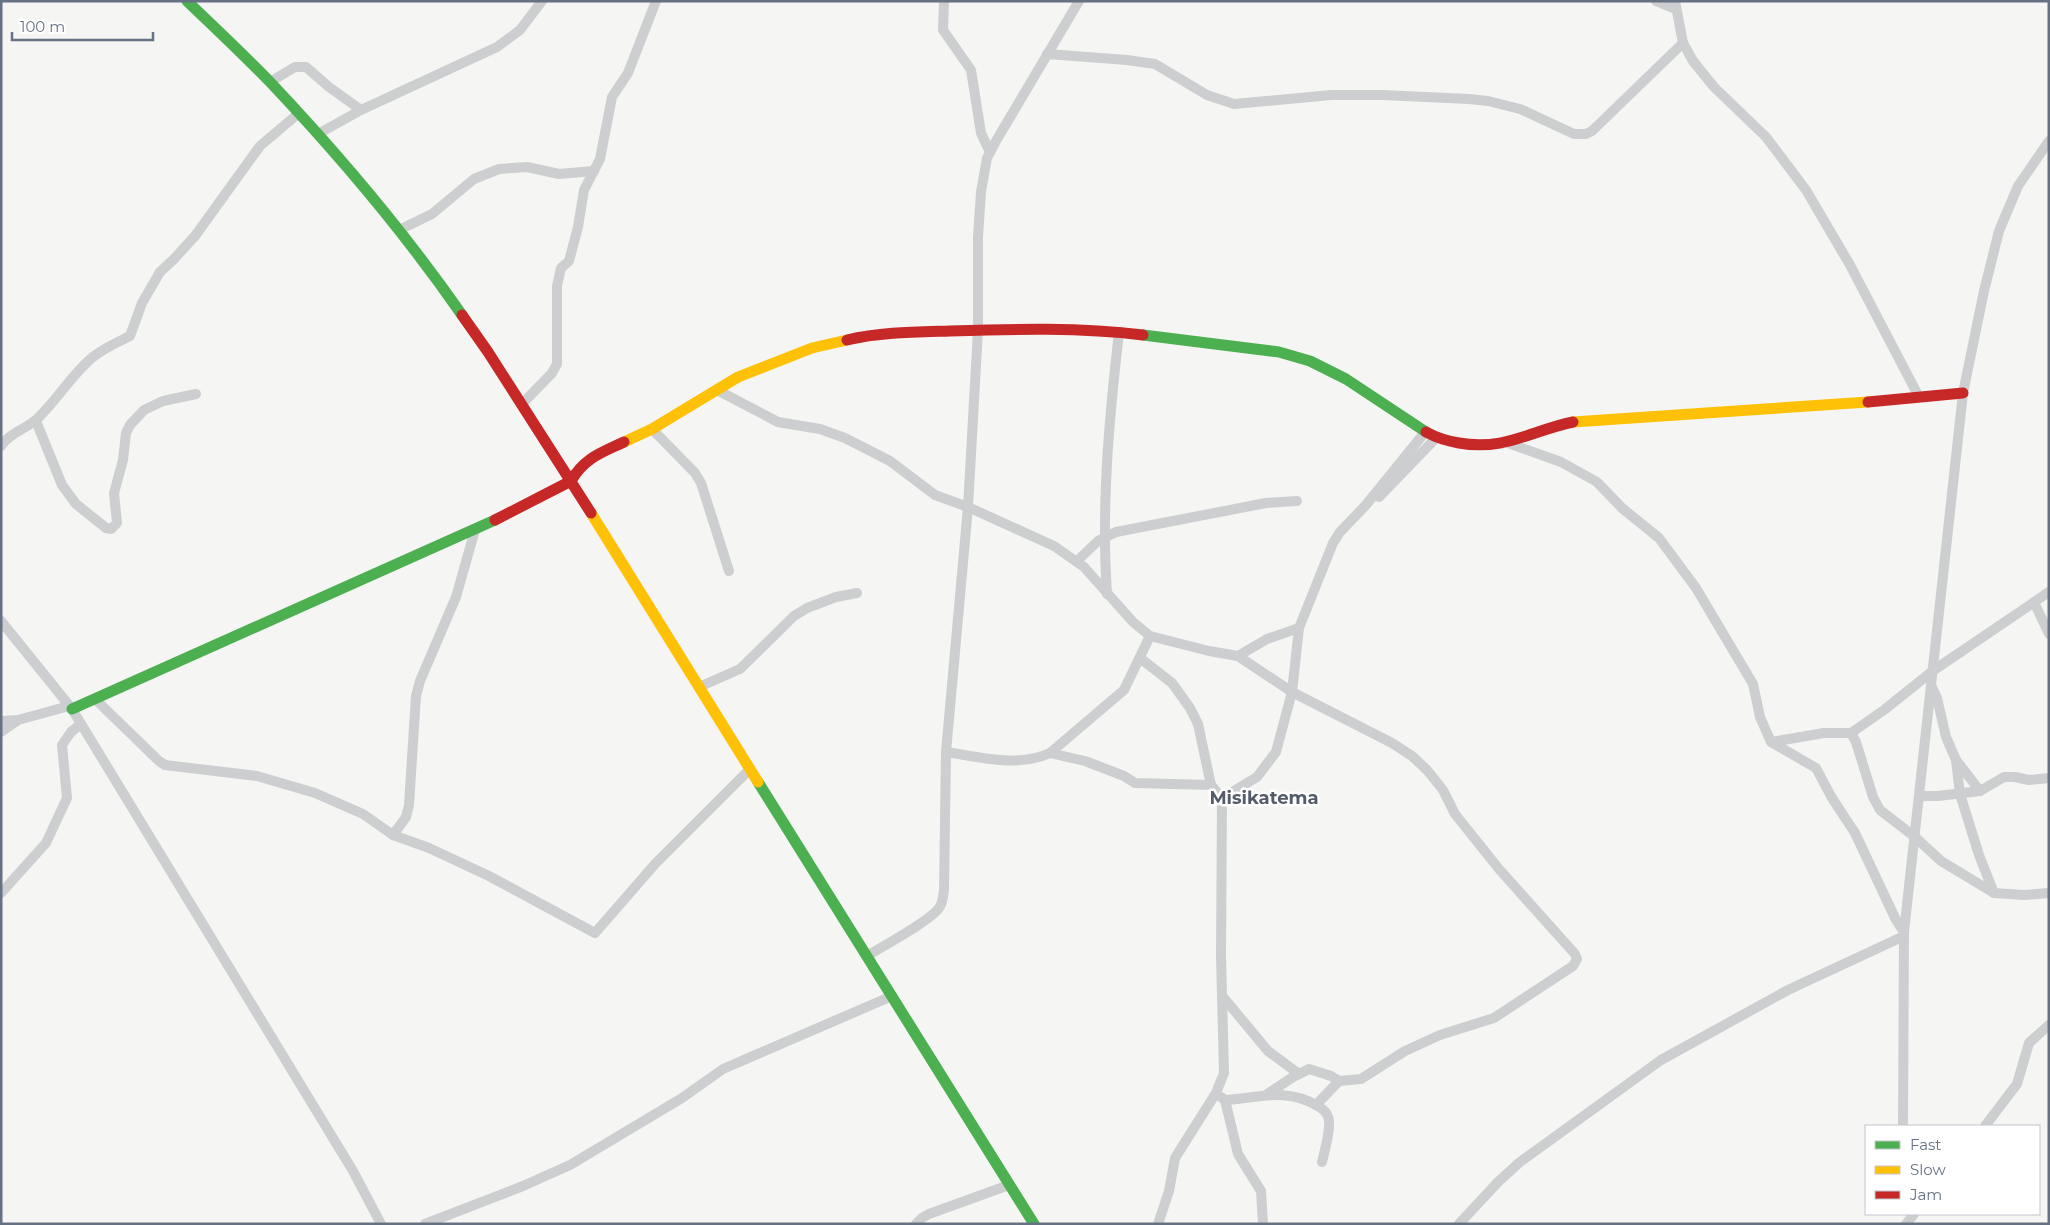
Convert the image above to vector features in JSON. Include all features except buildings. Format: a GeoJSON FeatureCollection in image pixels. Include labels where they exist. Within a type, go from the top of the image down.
{"type":"FeatureCollection","features":[{"type":"Feature","properties":{"kind":"main road"},"geometry":{"type":"LineString","coordinates":[[187,1],[270,82],[318,134],[399,230],[444,290],[522,404],[571,481],[1034,1224]]}},
{"type":"Feature","properties":{"kind":"main road"},"geometry":{"type":"LineString","coordinates":[[71,707],[95,699],[475,530],[571,481],[582,465],[589,459],[652,429],[738,377],[776,361],[867,335],[978,330],[1070,330],[1119,332],[1261,349],[1296,356],[1310,361],[1346,380],[1436,438],[1453,443],[1466,444],[1491,445],[1508,443],[1544,429],[1577,421],[1838,404],[1963,393]]}},
{"type":"Feature","properties":{"kind":"street"},"geometry":{"type":"LineString","coordinates":[[318,134],[361,110],[503,44],[520,30],[542,1]]}},
{"type":"Feature","properties":{"kind":"street"},"geometry":{"type":"LineString","coordinates":[[522,404],[552,373],[557,364],[557,286],[561,268],[569,261],[578,227],[582,195],[600,159],[612,97],[628,73],[656,1]]}},
{"type":"Feature","properties":{"kind":"street"},"geometry":{"type":"LineString","coordinates":[[944,1],[943,30],[971,70],[981,133],[990,152]]}},
{"type":"Feature","properties":{"kind":"street"},"geometry":{"type":"LineString","coordinates":[[867,956],[929,918],[942,904],[944,890],[946,752],[968,507],[978,330],[978,237],[983,174],[990,152],[1079,1]]}},
{"type":"Feature","properties":{"kind":"street"},"geometry":{"type":"LineString","coordinates":[[1656,1],[1675,5],[1683,43],[1703,75],[1766,137],[1806,190],[1850,265],[1920,397]]}},
{"type":"Feature","properties":{"kind":"street"},"geometry":{"type":"LineString","coordinates":[[1047,54],[1135,60],[1154,64],[1202,93],[1220,101],[1234,104],[1331,95],[1469,99],[1488,101],[1520,109],[1581,135],[1592,131],[1683,43]]}},
{"type":"Feature","properties":{"kind":"street"},"geometry":{"type":"LineString","coordinates":[[270,82],[295,67],[306,66],[328,88],[361,110]]}},
{"type":"Feature","properties":{"kind":"street"},"geometry":{"type":"LineString","coordinates":[[1,446],[12,435],[36,420],[92,357],[130,336],[142,304],[160,272],[174,260],[195,236],[260,146],[299,114]]}},
{"type":"Feature","properties":{"kind":"street"},"geometry":{"type":"LineString","coordinates":[[1903,1125],[1904,934],[1963,393],[1984,291],[1999,231],[2018,186],[2049,141]]}},
{"type":"Feature","properties":{"kind":"street"},"geometry":{"type":"LineString","coordinates":[[399,230],[432,214],[474,179],[499,169],[527,167],[559,174],[594,171]]}},
{"type":"Feature","properties":{"kind":"street"},"geometry":{"type":"LineString","coordinates":[[1107,594],[1105,536],[1108,433],[1119,332]]}},
{"type":"Feature","properties":{"kind":"street"},"geometry":{"type":"LineString","coordinates":[[717,390],[778,422],[820,429],[845,438],[885,458],[935,494],[1054,546],[1078,561],[1107,594],[1150,636],[1209,651],[1238,656],[1292,692],[1392,743],[1412,756],[1427,770],[1443,790],[1455,814],[1499,870],[1575,954],[1576,959],[1573,966],[1494,1018],[1440,1036],[1405,1051],[1361,1079],[1339,1081],[1313,1069],[1299,1074],[1266,1095]]}},
{"type":"Feature","properties":{"kind":"street"},"geometry":{"type":"LineString","coordinates":[[36,420],[62,485],[76,504],[106,528],[111,529],[117,523],[114,493],[123,460],[126,433],[130,424],[144,410],[163,401],[196,394]]}},
{"type":"Feature","properties":{"kind":"street"},"geometry":{"type":"LineString","coordinates":[[652,429],[694,473],[701,483],[729,570]]}},
{"type":"Feature","properties":{"kind":"street"},"geometry":{"type":"LineString","coordinates":[[1366,506],[1426,431]]}},
{"type":"Feature","properties":{"kind":"street"},"geometry":{"type":"LineString","coordinates":[[1222,798],[1257,777],[1276,752],[1292,692],[1299,628],[1333,542],[1350,520],[1384,493],[1436,438]]}},
{"type":"Feature","properties":{"kind":"street"},"geometry":{"type":"LineString","coordinates":[[1508,443],[1561,462],[1597,482],[1622,508],[1659,538],[1696,588],[1753,684],[1760,716],[1772,742],[1816,768],[1832,798],[1855,833],[1904,934]]}},
{"type":"Feature","properties":{"kind":"street"},"geometry":{"type":"LineString","coordinates":[[1078,561],[1094,544],[1105,536],[1126,530],[1266,503],[1297,501]]}},
{"type":"Feature","properties":{"kind":"street"},"geometry":{"type":"LineString","coordinates":[[393,835],[406,818],[410,805],[416,696],[420,681],[456,597],[475,530]]}},
{"type":"Feature","properties":{"kind":"street"},"geometry":{"type":"LineString","coordinates":[[1772,742],[1824,733],[1851,733],[1884,710],[1934,670],[2049,592]]}},
{"type":"Feature","properties":{"kind":"street"},"geometry":{"type":"LineString","coordinates":[[699,687],[740,669],[794,616],[807,608],[836,597],[857,593]]}},
{"type":"Feature","properties":{"kind":"street"},"geometry":{"type":"LineString","coordinates":[[2034,602],[2049,634]]}},
{"type":"Feature","properties":{"kind":"street"},"geometry":{"type":"LineString","coordinates":[[1,621],[71,707],[348,1164],[381,1224]]}},
{"type":"Feature","properties":{"kind":"street"},"geometry":{"type":"LineString","coordinates":[[1238,656],[1267,639],[1299,628]]}},
{"type":"Feature","properties":{"kind":"street"},"geometry":{"type":"LineString","coordinates":[[946,752],[1024,761],[1039,758],[1050,753],[1124,690],[1150,636]]}},
{"type":"Feature","properties":{"kind":"street"},"geometry":{"type":"LineString","coordinates":[[1140,658],[1172,683],[1190,708],[1198,724],[1211,785],[1222,798],[1221,956],[1224,1073],[1221,1097],[1238,1154],[1261,1191],[1263,1224]]}},
{"type":"Feature","properties":{"kind":"street"},"geometry":{"type":"LineString","coordinates":[[1932,686],[1937,698],[1946,737],[1956,760],[1980,791]]}},
{"type":"Feature","properties":{"kind":"street"},"geometry":{"type":"LineString","coordinates":[[95,699],[165,765],[257,776],[315,793],[363,814],[393,835],[430,848],[488,876],[595,933],[648,871],[750,769]]}},
{"type":"Feature","properties":{"kind":"street"},"geometry":{"type":"LineString","coordinates":[[1,721],[18,720],[71,707]]}},
{"type":"Feature","properties":{"kind":"street"},"geometry":{"type":"LineString","coordinates":[[1,732],[18,720]]}},
{"type":"Feature","properties":{"kind":"street"},"geometry":{"type":"LineString","coordinates":[[1,893],[46,844],[67,798],[62,745],[71,732],[81,724]]}},
{"type":"Feature","properties":{"kind":"street"},"geometry":{"type":"LineString","coordinates":[[1851,733],[1856,742],[1873,797],[1880,810],[1954,870],[1994,893],[2024,895],[2049,893]]}},
{"type":"Feature","properties":{"kind":"street"},"geometry":{"type":"LineString","coordinates":[[1050,753],[1084,761],[1124,776],[1135,783],[1211,785]]}},
{"type":"Feature","properties":{"kind":"street"},"geometry":{"type":"LineString","coordinates":[[1956,760],[1960,794],[1979,855],[1994,893]]}},
{"type":"Feature","properties":{"kind":"street"},"geometry":{"type":"LineString","coordinates":[[1920,796],[1980,791],[2004,777],[2028,780],[2049,778]]}},
{"type":"Feature","properties":{"kind":"street"},"geometry":{"type":"LineString","coordinates":[[1459,1224],[1498,1182],[1520,1162],[1661,1060],[1788,990],[1904,934]]}},
{"type":"Feature","properties":{"kind":"street"},"geometry":{"type":"LineString","coordinates":[[425,1224],[524,1186],[570,1165],[682,1098],[723,1069],[892,996]]}},
{"type":"Feature","properties":{"kind":"street"},"geometry":{"type":"LineString","coordinates":[[1223,997],[1268,1051],[1299,1074]]}},
{"type":"Feature","properties":{"kind":"street"},"geometry":{"type":"LineString","coordinates":[[1986,1125],[2017,1084],[2029,1043],[2049,1025]]}},
{"type":"Feature","properties":{"kind":"street"},"geometry":{"type":"LineString","coordinates":[[1316,1105],[1339,1081]]}},
{"type":"Feature","properties":{"kind":"street"},"geometry":{"type":"LineString","coordinates":[[1221,1097],[1252,1098],[1266,1095],[1294,1095],[1324,1109],[1329,1120],[1322,1162]]}},
{"type":"Feature","properties":{"kind":"street"},"geometry":{"type":"LineString","coordinates":[[1158,1224],[1169,1191],[1175,1158],[1221,1097]]}},
{"type":"Feature","properties":{"kind":"street"},"geometry":{"type":"LineString","coordinates":[[916,1224],[929,1214],[1009,1186]]}},
{"type":"Feature","properties":{"kind":"street"},"geometry":{"type":"LineString","coordinates":[[1904,1224],[1913,1215]]}},
{"type":"Feature","properties":{"kind":"traffic: fast"},"geometry":{"type":"LineString","coordinates":[[187,1],[261,73],[322,139],[395,225],[462,315]]}},
{"type":"Feature","properties":{"kind":"traffic: fast"},"geometry":{"type":"LineString","coordinates":[[1143,335],[1279,352],[1310,361],[1346,379],[1426,432]]}},
{"type":"Feature","properties":{"kind":"traffic: fast"},"geometry":{"type":"LineString","coordinates":[[72,709],[495,520]]}},
{"type":"Feature","properties":{"kind":"traffic: fast"},"geometry":{"type":"LineString","coordinates":[[758,782],[1034,1224]]}},
{"type":"Feature","properties":{"kind":"traffic: slow"},"geometry":{"type":"LineString","coordinates":[[624,442],[652,429],[738,377],[812,348],[847,340]]}},
{"type":"Feature","properties":{"kind":"traffic: slow"},"geometry":{"type":"LineString","coordinates":[[1573,422],[1868,402]]}},
{"type":"Feature","properties":{"kind":"traffic: slow"},"geometry":{"type":"LineString","coordinates":[[591,513],[758,782]]}},
{"type":"Feature","properties":{"kind":"traffic: jam"},"geometry":{"type":"LineString","coordinates":[[462,315],[488,352],[591,513]]}},
{"type":"Feature","properties":{"kind":"traffic: jam"},"geometry":{"type":"LineString","coordinates":[[847,340],[898,333],[1047,329],[1143,335]]}},
{"type":"Feature","properties":{"kind":"traffic: jam"},"geometry":{"type":"LineString","coordinates":[[1868,402],[1963,393]]}},
{"type":"Feature","properties":{"kind":"traffic: jam"},"geometry":{"type":"LineString","coordinates":[[1426,432],[1438,438],[1455,442],[1475,445],[1490,444],[1517,439],[1573,422]]}},
{"type":"Feature","properties":{"kind":"traffic: jam"},"geometry":{"type":"LineString","coordinates":[[495,520],[571,481],[587,461],[624,442]]}},
{"type":"Feature","properties":{"kind":"district","name":"Misikatema"},"geometry":{"type":"Point","coordinates":[1264,798]}}]}
